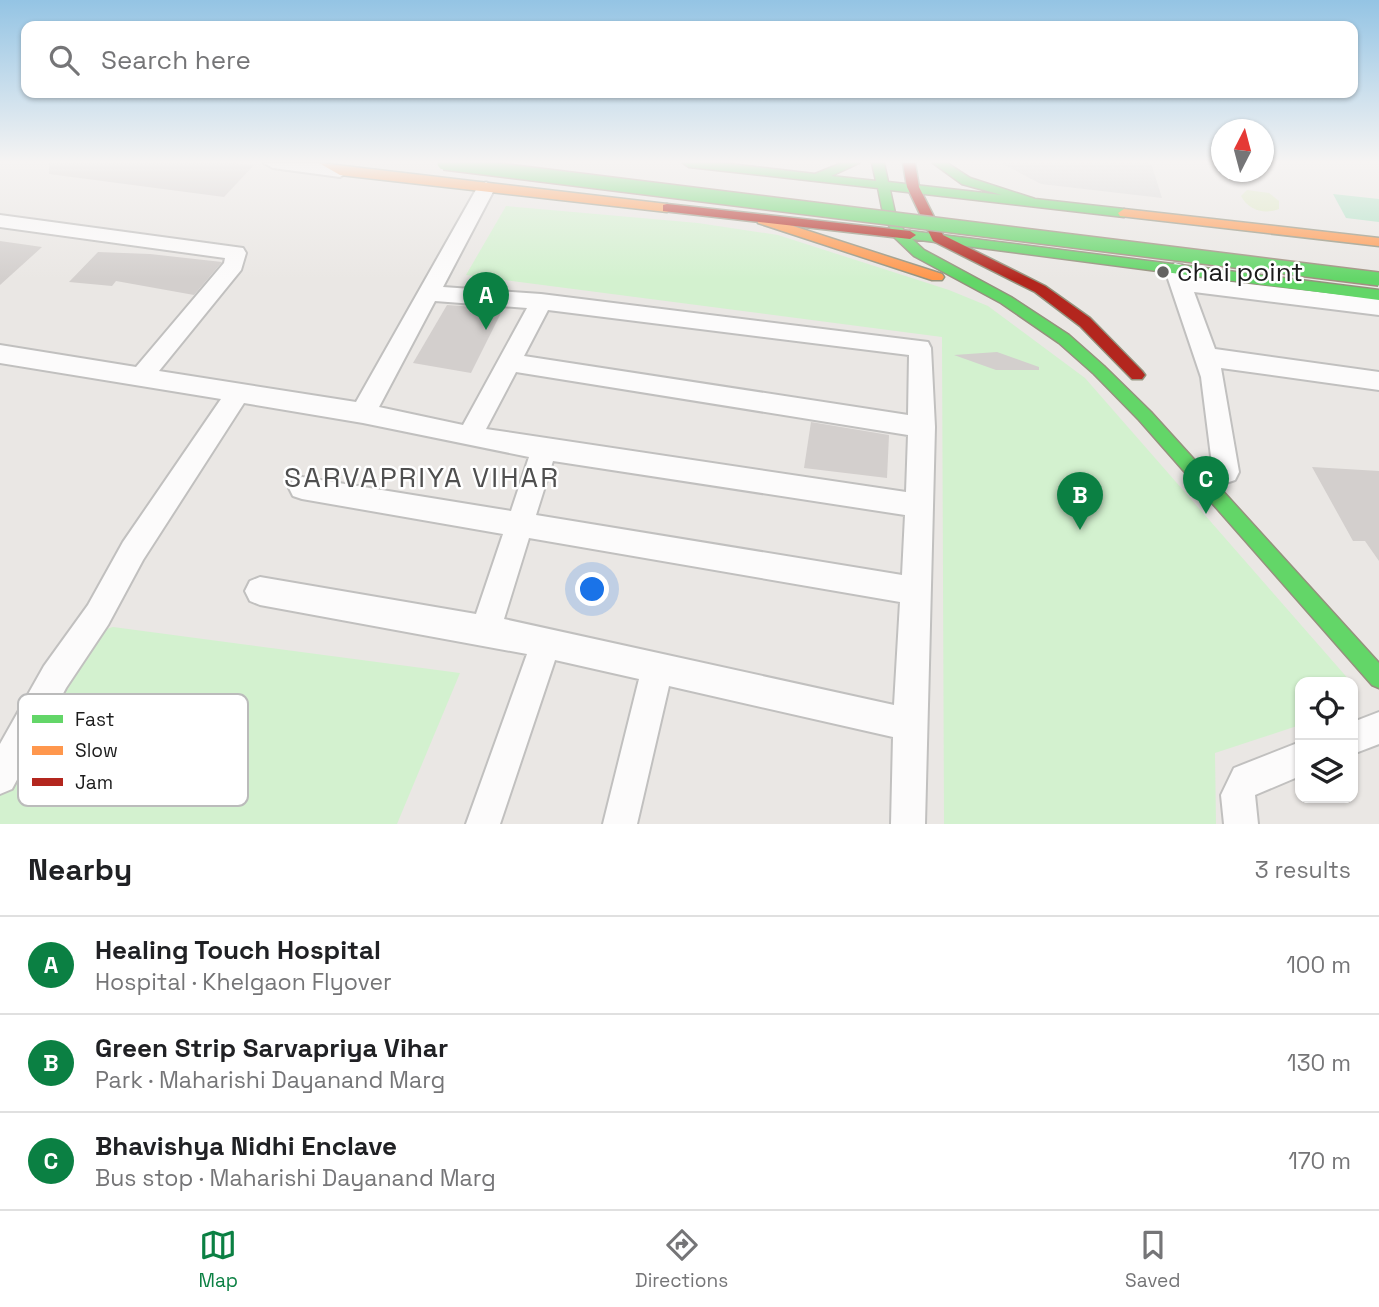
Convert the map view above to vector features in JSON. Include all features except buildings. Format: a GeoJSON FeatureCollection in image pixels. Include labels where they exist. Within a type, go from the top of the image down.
{"type":"FeatureCollection","features":[{"type":"Feature","properties":{"kind":"main road"},"geometry":{"type":"LineString","coordinates":[[600,201],[938,239],[1171,274],[1379,295]]}},
{"type":"Feature","properties":{"kind":"main road"},"geometry":{"type":"LineString","coordinates":[[689,212],[719,208],[729,201]]}},
{"type":"Feature","properties":{"kind":"main road"},"geometry":{"type":"LineString","coordinates":[[754,201],[1379,279]]}},
{"type":"Feature","properties":{"kind":"main road"},"geometry":{"type":"LineString","coordinates":[[879,201],[1379,263]]}},
{"type":"Feature","properties":{"kind":"main road"},"geometry":{"type":"LineString","coordinates":[[887,201],[889,213],[900,235],[919,253],[1006,300],[1099,370],[1145,416],[1379,678]]}},
{"type":"Feature","properties":{"kind":"main road"},"geometry":{"type":"LineString","coordinates":[[920,201],[938,239],[1040,289],[1085,322],[1152,389]]}},
{"type":"Feature","properties":{"kind":"main road"},"geometry":{"type":"LineString","coordinates":[[1029,201],[1379,242]]}},
{"type":"Feature","properties":{"kind":"main road"},"geometry":{"type":"LineString","coordinates":[[1039,201],[1049,204]]}},
{"type":"Feature","properties":{"kind":"main road"},"geometry":{"type":"LineString","coordinates":[[1143,214],[1114,218],[1107,225],[1106,235],[1111,246],[1123,256],[1171,274]]}},
{"type":"Feature","properties":{"kind":"main road"},"geometry":{"type":"LineString","coordinates":[[762,220],[865,251],[956,284],[1039,323]]}},
{"type":"Feature","properties":{"kind":"main road"},"geometry":{"type":"LineString","coordinates":[[1208,451],[1230,477]]}},
{"type":"Feature","properties":{"kind":"main road"},"geometry":{"type":"LineString","coordinates":[[1320,587],[1379,653]]}},
{"type":"Feature","properties":{"kind":"street"},"geometry":{"type":"LineString","coordinates":[[363,414],[479,201]]}},
{"type":"Feature","properties":{"kind":"street"},"geometry":{"type":"LineString","coordinates":[[0,221],[236,253],[234,265],[141,377]]}},
{"type":"Feature","properties":{"kind":"street"},"geometry":{"type":"LineString","coordinates":[[1171,274],[1379,307]]}},
{"type":"Feature","properties":{"kind":"street"},"geometry":{"type":"LineString","coordinates":[[1171,274],[1207,357],[1219,408],[1230,477]]}},
{"type":"Feature","properties":{"kind":"street"},"geometry":{"type":"LineString","coordinates":[[430,293],[541,302],[920,348],[923,427],[907,723],[908,824]]}},
{"type":"Feature","properties":{"kind":"street"},"geometry":{"type":"LineString","coordinates":[[470,438],[541,302]]}},
{"type":"Feature","properties":{"kind":"street"},"geometry":{"type":"LineString","coordinates":[[0,354],[363,414],[470,438],[919,505]]}},
{"type":"Feature","properties":{"kind":"street"},"geometry":{"type":"LineString","coordinates":[[1207,357],[1379,381]]}},
{"type":"Feature","properties":{"kind":"street"},"geometry":{"type":"LineString","coordinates":[[510,362],[923,427]]}},
{"type":"Feature","properties":{"kind":"street"},"geometry":{"type":"LineString","coordinates":[[46,694],[98,615],[133,551],[237,394]]}},
{"type":"Feature","properties":{"kind":"street"},"geometry":{"type":"LineString","coordinates":[[486,630],[544,449]]}},
{"type":"Feature","properties":{"kind":"street"},"geometry":{"type":"LineString","coordinates":[[302,488],[914,591]]}},
{"type":"Feature","properties":{"kind":"street"},"geometry":{"type":"LineString","coordinates":[[260,591],[486,630],[657,670],[907,723]]}},
{"type":"Feature","properties":{"kind":"street"},"geometry":{"type":"LineString","coordinates":[[483,824],[545,645]]}},
{"type":"Feature","properties":{"kind":"street"},"geometry":{"type":"LineString","coordinates":[[620,824],[657,670]]}},
{"type":"Feature","properties":{"kind":"street"},"geometry":{"type":"LineString","coordinates":[[1358,736],[1379,727]]}},
{"type":"Feature","properties":{"kind":"street"},"geometry":{"type":"LineString","coordinates":[[0,777],[18,744]]}},
{"type":"Feature","properties":{"kind":"street"},"geometry":{"type":"LineString","coordinates":[[1241,824],[1237,800],[1240,786],[1246,780],[1295,761]]}},
{"type":"Feature","properties":{"kind":"green space"},"geometry":{"type":"Polygon","coordinates":[[[1244,201],[1279,201],[1279,209],[1257,210],[1244,201]]]}},
{"type":"Feature","properties":{"kind":"green space"},"geometry":{"type":"Polygon","coordinates":[[[1337,201],[1379,201],[1379,222],[1346,218],[1337,201]]]}},
{"type":"Feature","properties":{"kind":"green space"},"geometry":{"type":"Polygon","coordinates":[[[506,206],[698,223],[778,235],[949,290],[988,306],[1085,378],[1347,677],[1295,677],[1295,727],[1215,753],[1216,824],[944,824],[942,337],[466,275],[506,206]]]}},
{"type":"Feature","properties":{"kind":"green space"},"geometry":{"type":"Polygon","coordinates":[[[113,627],[460,673],[397,824],[0,824],[0,777],[18,747],[18,806],[248,806],[248,694],[49,694],[84,635],[113,627]]]}},
{"type":"Feature","properties":{"kind":"traffic: fast"},"geometry":{"type":"LineString","coordinates":[[754,201],[1379,279]]}},
{"type":"Feature","properties":{"kind":"traffic: fast"},"geometry":{"type":"LineString","coordinates":[[886,201],[900,235],[919,253],[1006,300],[1064,339],[1099,370],[1145,416],[1379,678]]}},
{"type":"Feature","properties":{"kind":"traffic: fast"},"geometry":{"type":"LineString","coordinates":[[1024,201],[1124,213]]}},
{"type":"Feature","properties":{"kind":"traffic: fast"},"geometry":{"type":"LineString","coordinates":[[910,235],[1379,295]]}},
{"type":"Feature","properties":{"kind":"traffic: slow"},"geometry":{"type":"LineString","coordinates":[[609,201],[667,208]]}},
{"type":"Feature","properties":{"kind":"traffic: slow"},"geometry":{"type":"LineString","coordinates":[[1124,213],[1379,242]]}},
{"type":"Feature","properties":{"kind":"traffic: slow"},"geometry":{"type":"LineString","coordinates":[[762,220],[937,277]]}},
{"type":"Feature","properties":{"kind":"traffic: jam"},"geometry":{"type":"LineString","coordinates":[[920,201],[938,238],[1040,289],[1085,322],[1137,375]]}},
{"type":"Feature","properties":{"kind":"traffic: jam"},"geometry":{"type":"LineString","coordinates":[[667,208],[910,235]]}},
{"type":"Feature","properties":{"kind":"place","name":"chai point"},"geometry":{"type":"Point","coordinates":[1163,272]}},
{"type":"Feature","properties":{"kind":"place","name":"Healing Touch Hospital"},"geometry":{"type":"Point","coordinates":[486,330]}},
{"type":"Feature","properties":{"kind":"place","name":"Bhavishya Nidhi Enclave"},"geometry":{"type":"Point","coordinates":[1206,514]}},
{"type":"Feature","properties":{"kind":"place","name":"Green Strip Sarvapriya Vihar"},"geometry":{"type":"Point","coordinates":[1080,530]}},
{"type":"Feature","properties":{"kind":"district","name":"SARVAPRIYA VIHAR"},"geometry":{"type":"Point","coordinates":[422,477]}}]}
